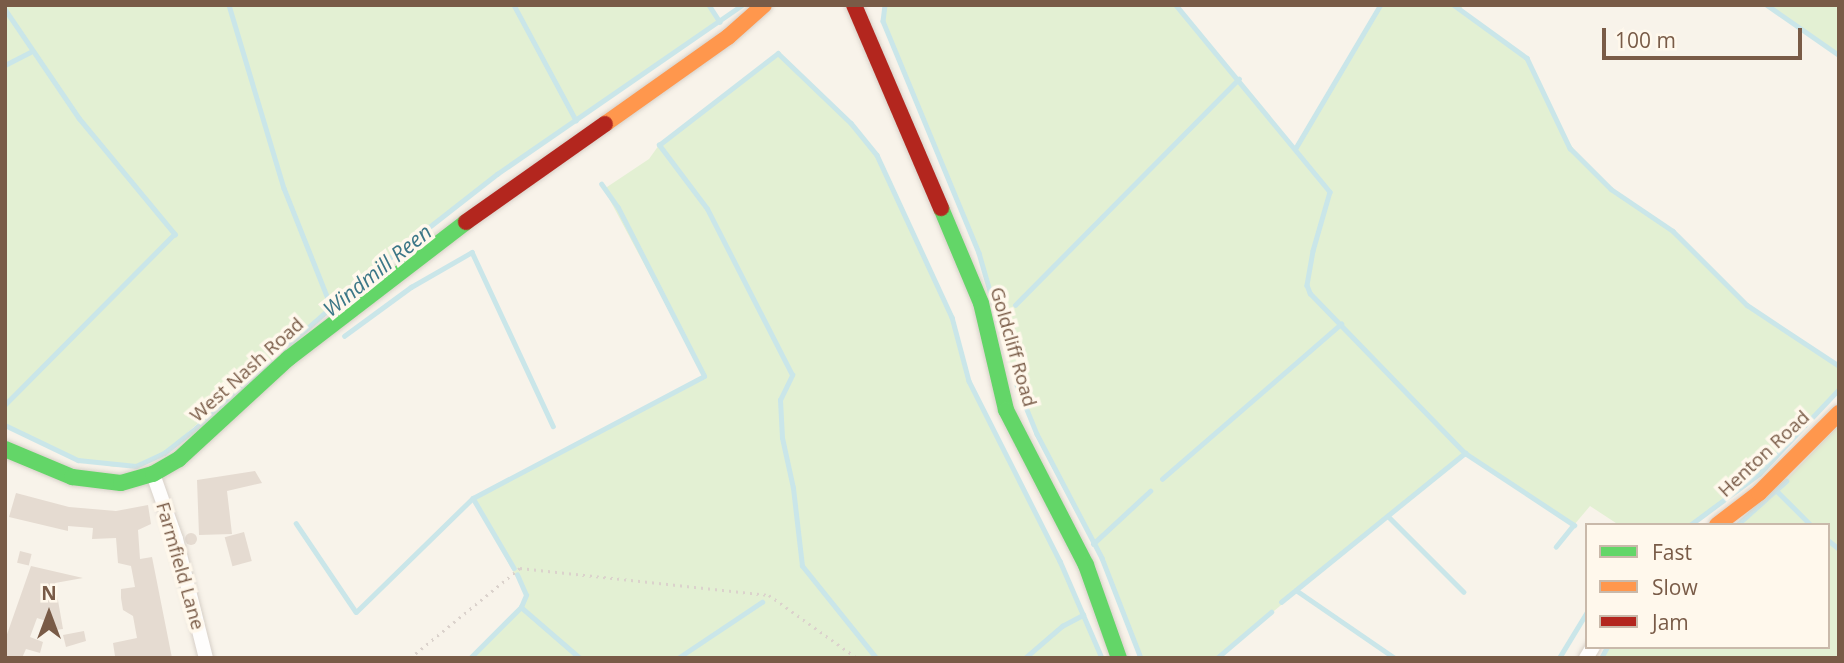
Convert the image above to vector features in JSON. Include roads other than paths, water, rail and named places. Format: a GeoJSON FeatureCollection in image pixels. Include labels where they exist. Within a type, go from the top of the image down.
{"type":"FeatureCollection","features":[{"type":"Feature","properties":{"kind":"street","name":"West Nash Road"},"geometry":{"type":"LineString","coordinates":[[5,449],[72,477],[121,483],[153,474],[179,459],[289,358],[417,256],[717,45],[764,5]]}},
{"type":"Feature","properties":{"kind":"street","name":"Goldcliff Road"},"geometry":{"type":"LineString","coordinates":[[855,5],[981,303],[1006,410],[1086,565],[1119,658]]}},
{"type":"Feature","properties":{"kind":"street","name":"Henton Road"},"geometry":{"type":"LineString","coordinates":[[1720,523],[1759,493],[1839,413]]}},
{"type":"Feature","properties":{"kind":"street","name":"Farmfield Lane"},"geometry":{"type":"LineString","coordinates":[[153,474],[176,539],[206,658]]}},
{"type":"Feature","properties":{"kind":"waterway"},"geometry":{"type":"LineString","coordinates":[[229,5],[284,188],[329,301]]}},
{"type":"Feature","properties":{"kind":"waterway"},"geometry":{"type":"LineString","coordinates":[[514,5],[576,120]]}},
{"type":"Feature","properties":{"kind":"waterway"},"geometry":{"type":"LineString","coordinates":[[709,5],[720,22]]}},
{"type":"Feature","properties":{"kind":"waterway","name":"Windmill Reen"},"geometry":{"type":"LineString","coordinates":[[284,349],[364,278],[497,174],[742,5]]}},
{"type":"Feature","properties":{"kind":"waterway"},"geometry":{"type":"LineString","coordinates":[[885,5],[883,21],[979,253],[1002,332]]}},
{"type":"Feature","properties":{"kind":"waterway"},"geometry":{"type":"LineString","coordinates":[[1176,5],[1330,192],[1313,251],[1307,285],[1310,293],[1465,453],[1574,525],[1556,547]]}},
{"type":"Feature","properties":{"kind":"waterway"},"geometry":{"type":"LineString","coordinates":[[1295,149],[1380,5]]}},
{"type":"Feature","properties":{"kind":"waterway"},"geometry":{"type":"LineString","coordinates":[[1454,5],[1527,58],[1570,148],[1611,189],[1673,231],[1747,305],[1839,366]]}},
{"type":"Feature","properties":{"kind":"waterway"},"geometry":{"type":"LineString","coordinates":[[1767,5],[1839,55]]}},
{"type":"Feature","properties":{"kind":"waterway"},"geometry":{"type":"LineString","coordinates":[[5,9],[79,118],[175,234],[5,405]]}},
{"type":"Feature","properties":{"kind":"waterway"},"geometry":{"type":"LineString","coordinates":[[5,65],[30,52]]}},
{"type":"Feature","properties":{"kind":"waterway"},"geometry":{"type":"LineString","coordinates":[[876,658],[802,566],[793,488],[782,438],[780,400],[792,375],[707,209],[659,145],[778,53],[851,123],[877,155],[952,317],[969,381],[1060,561],[1102,658]]}},
{"type":"Feature","properties":{"kind":"waterway"},"geometry":{"type":"LineString","coordinates":[[1015,305],[1239,79]]}},
{"type":"Feature","properties":{"kind":"waterway"},"geometry":{"type":"LineString","coordinates":[[296,523],[356,612],[473,498],[704,376],[618,208],[601,184]]}},
{"type":"Feature","properties":{"kind":"waterway"},"geometry":{"type":"LineString","coordinates":[[344,336],[411,287],[472,252],[553,426]]}},
{"type":"Feature","properties":{"kind":"waterway"},"geometry":{"type":"LineString","coordinates":[[1162,479],[1341,324]]}},
{"type":"Feature","properties":{"kind":"waterway","name":"Windmill Reen"},"geometry":{"type":"LineString","coordinates":[[5,425],[78,460],[136,466],[164,453],[270,362]]}},
{"type":"Feature","properties":{"kind":"waterway"},"geometry":{"type":"LineString","coordinates":[[1017,385],[1037,434],[1102,558],[1141,658]]}},
{"type":"Feature","properties":{"kind":"waterway"},"geometry":{"type":"LineString","coordinates":[[1693,523],[1759,474],[1839,389]]}},
{"type":"Feature","properties":{"kind":"waterway"},"geometry":{"type":"LineString","coordinates":[[1281,602],[1465,453]]}},
{"type":"Feature","properties":{"kind":"waterway"},"geometry":{"type":"LineString","coordinates":[[1739,523],[1786,481]]}},
{"type":"Feature","properties":{"kind":"waterway"},"geometry":{"type":"LineString","coordinates":[[1093,544],[1150,491]]}},
{"type":"Feature","properties":{"kind":"waterway"},"geometry":{"type":"LineString","coordinates":[[1777,491],[1809,523]]}},
{"type":"Feature","properties":{"kind":"waterway"},"geometry":{"type":"LineString","coordinates":[[473,498],[514,568]]}},
{"type":"Feature","properties":{"kind":"waterway"},"geometry":{"type":"LineString","coordinates":[[1388,516],[1464,592]]}},
{"type":"Feature","properties":{"kind":"waterway"},"geometry":{"type":"LineString","coordinates":[[1830,542],[1839,549]]}},
{"type":"Feature","properties":{"kind":"waterway"},"geometry":{"type":"LineString","coordinates":[[470,658],[521,607],[526,595],[517,575]]}},
{"type":"Feature","properties":{"kind":"waterway"},"geometry":{"type":"LineString","coordinates":[[1296,590],[1395,658]]}},
{"type":"Feature","properties":{"kind":"waterway"},"geometry":{"type":"LineString","coordinates":[[678,658],[762,602]]}},
{"type":"Feature","properties":{"kind":"waterway"},"geometry":{"type":"LineString","coordinates":[[521,607],[580,658]]}},
{"type":"Feature","properties":{"kind":"waterway"},"geometry":{"type":"LineString","coordinates":[[1217,658],[1271,612]]}},
{"type":"Feature","properties":{"kind":"waterway"},"geometry":{"type":"LineString","coordinates":[[1025,658],[1062,626],[1083,615]]}},
{"type":"Feature","properties":{"kind":"waterway"},"geometry":{"type":"LineString","coordinates":[[1559,658],[1585,615]]}},
{"type":"Feature","properties":{"kind":"waterway"},"geometry":{"type":"LineString","coordinates":[[1601,658],[1606,649]]}}]}
